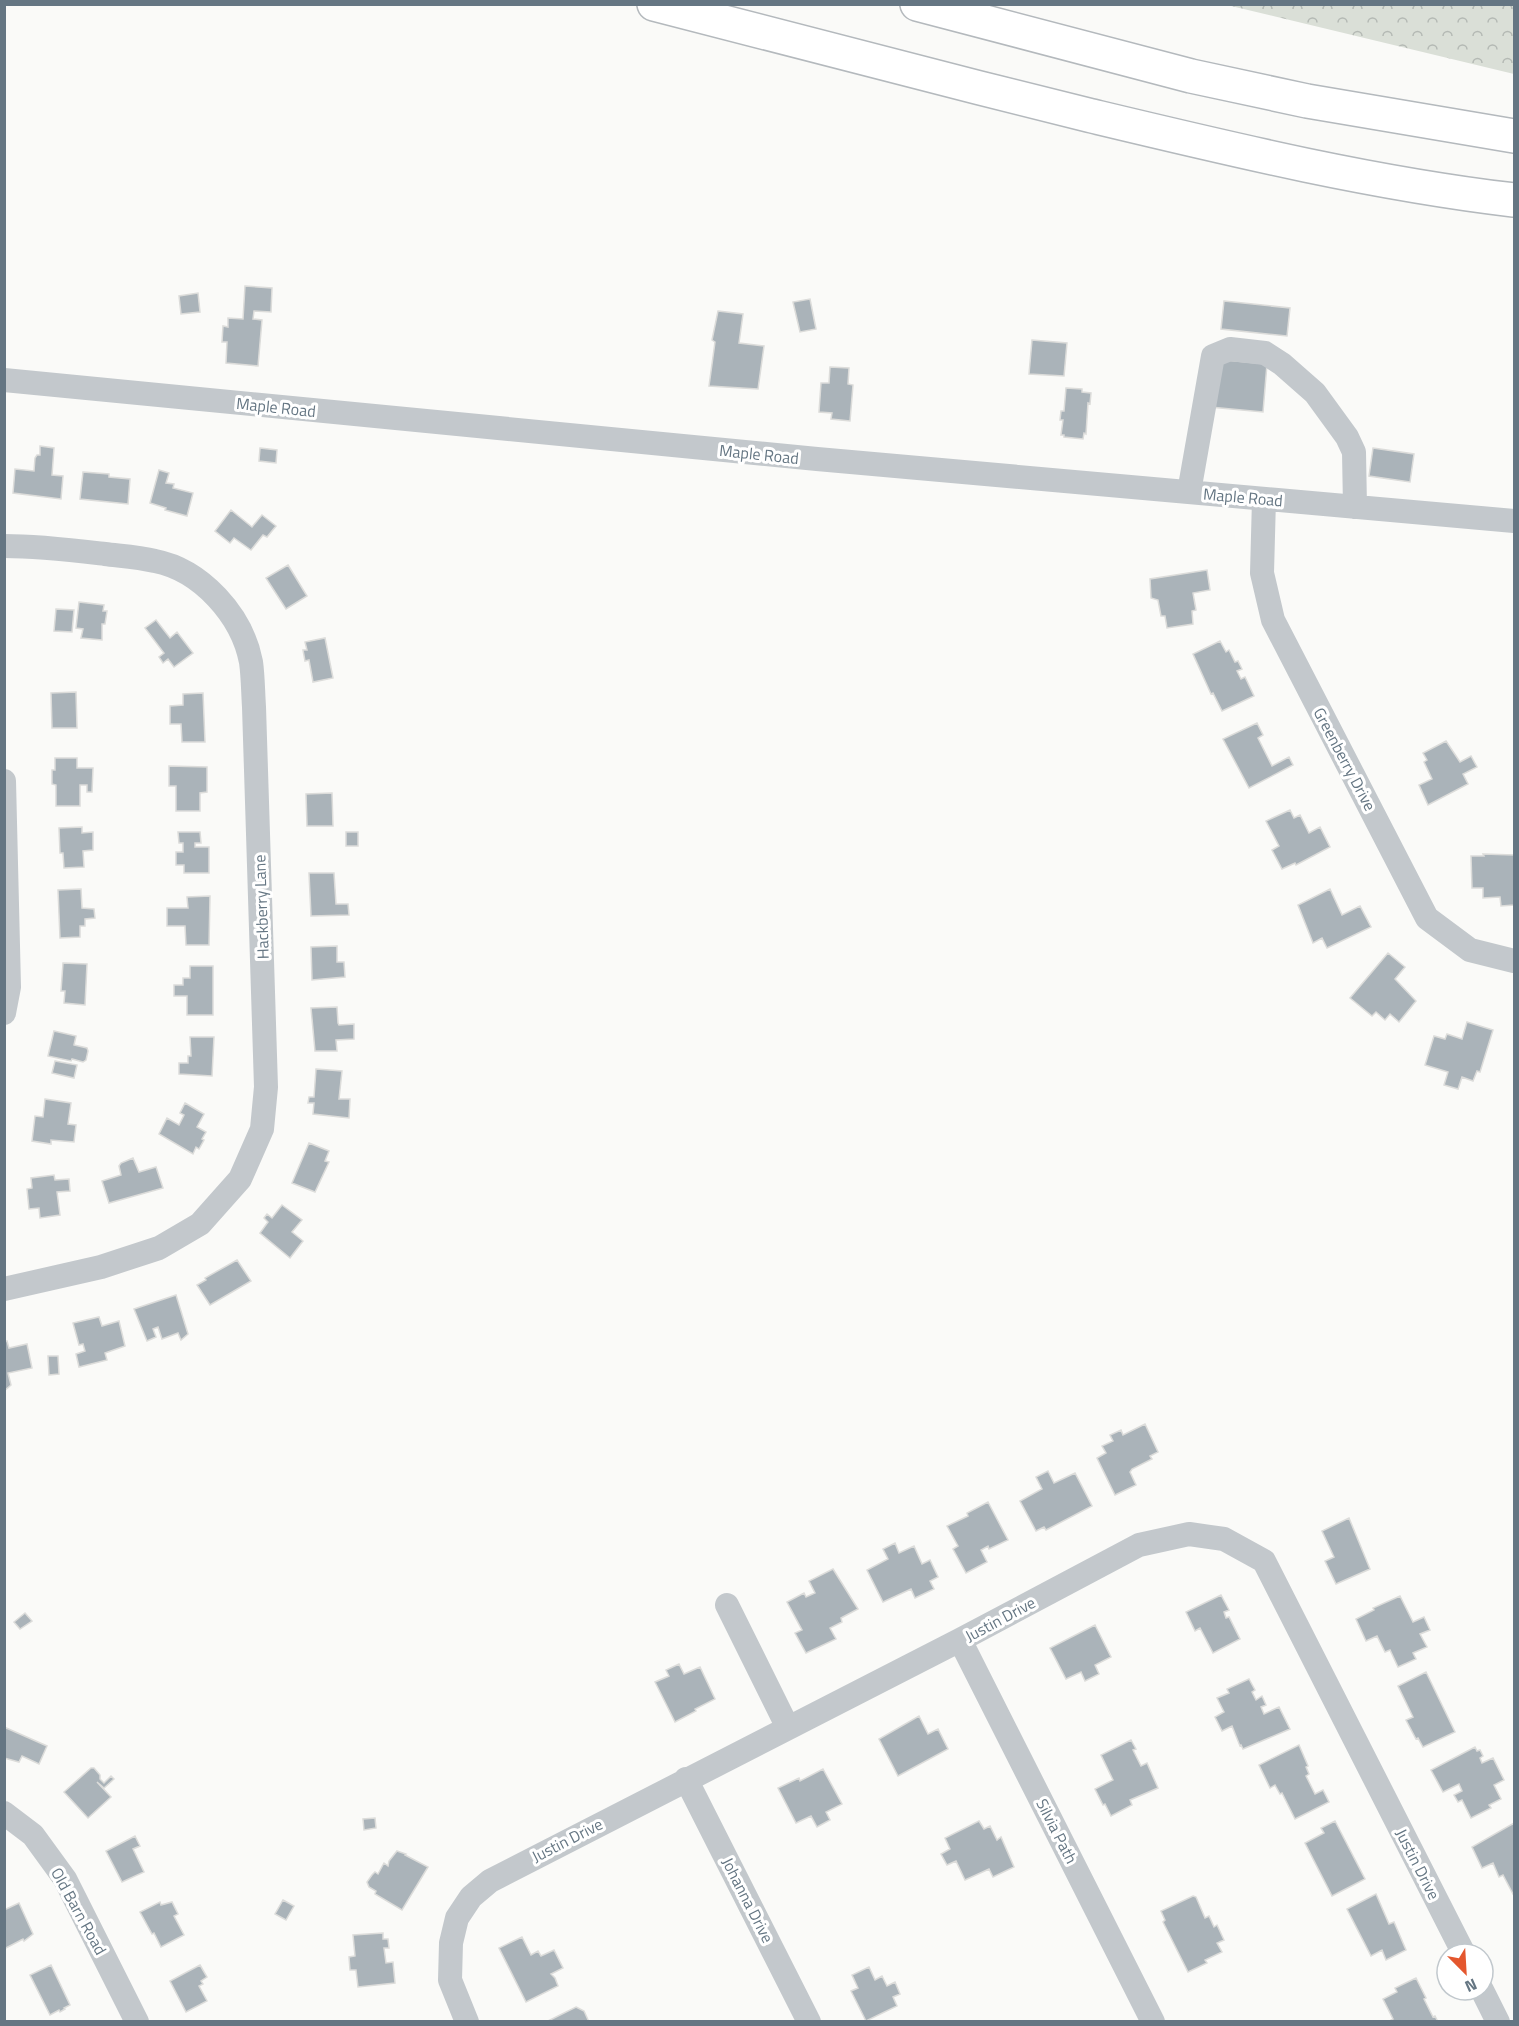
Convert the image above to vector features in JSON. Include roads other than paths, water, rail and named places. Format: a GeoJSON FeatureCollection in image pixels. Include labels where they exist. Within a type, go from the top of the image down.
{"type":"FeatureCollection","features":[{"type":"Feature","properties":{"kind":"highway"},"geometry":{"type":"LineString","coordinates":[[654,4],[893,67],[1247,154],[1366,178],[1515,200]]}},
{"type":"Feature","properties":{"kind":"highway"},"geometry":{"type":"LineString","coordinates":[[917,4],[1191,76],[1425,123],[1515,136]]}},
{"type":"Feature","properties":{"kind":"street"},"geometry":{"type":"LineString","coordinates":[[1189,492],[1213,356],[1230,349],[1265,353],[1282,364],[1315,393],[1347,437],[1354,452],[1354,507]]}},
{"type":"Feature","properties":{"kind":"street","name":"Maple Road"},"geometry":{"type":"LineString","coordinates":[[4,380],[817,459],[1515,521]]}},
{"type":"Feature","properties":{"kind":"street","name":"Greenberry Drive"},"geometry":{"type":"LineString","coordinates":[[1264,499],[1262,573],[1272,620],[1427,918],[1470,950],[1515,961]]}},
{"type":"Feature","properties":{"kind":"street","name":"Hackberry Lane"},"geometry":{"type":"LineString","coordinates":[[4,546],[39,546],[156,561],[185,572],[205,586],[225,606],[241,633],[250,660],[254,707],[266,1087],[262,1129],[240,1179],[200,1224],[159,1248],[101,1267],[4,1289]]}},
{"type":"Feature","properties":{"kind":"street"},"geometry":{"type":"LineString","coordinates":[[4,781],[9,987],[4,1013]]}},
{"type":"Feature","properties":{"kind":"street","name":"Justin Drive"},"geometry":{"type":"LineString","coordinates":[[462,2020],[450,1980],[451,1943],[457,1918],[471,1897],[490,1881],[960,1640],[1139,1545],[1189,1534],[1224,1539],[1264,1561],[1458,1942]]}},
{"type":"Feature","properties":{"kind":"street"},"geometry":{"type":"LineString","coordinates":[[727,1605],[788,1728]]}},
{"type":"Feature","properties":{"kind":"street","name":"Silvia Path"},"geometry":{"type":"LineString","coordinates":[[960,1640],[1153,2022]]}},
{"type":"Feature","properties":{"kind":"street","name":"Johanna Drive"},"geometry":{"type":"LineString","coordinates":[[686,1779],[809,2022]]}},
{"type":"Feature","properties":{"kind":"street","name":"Old Barn Road"},"geometry":{"type":"LineString","coordinates":[[4,1813],[33,1835],[65,1879],[137,2022]]}},
{"type":"Feature","properties":{"kind":"street"},"geometry":{"type":"LineString","coordinates":[[1488,2002],[1498,2022]]}}]}
